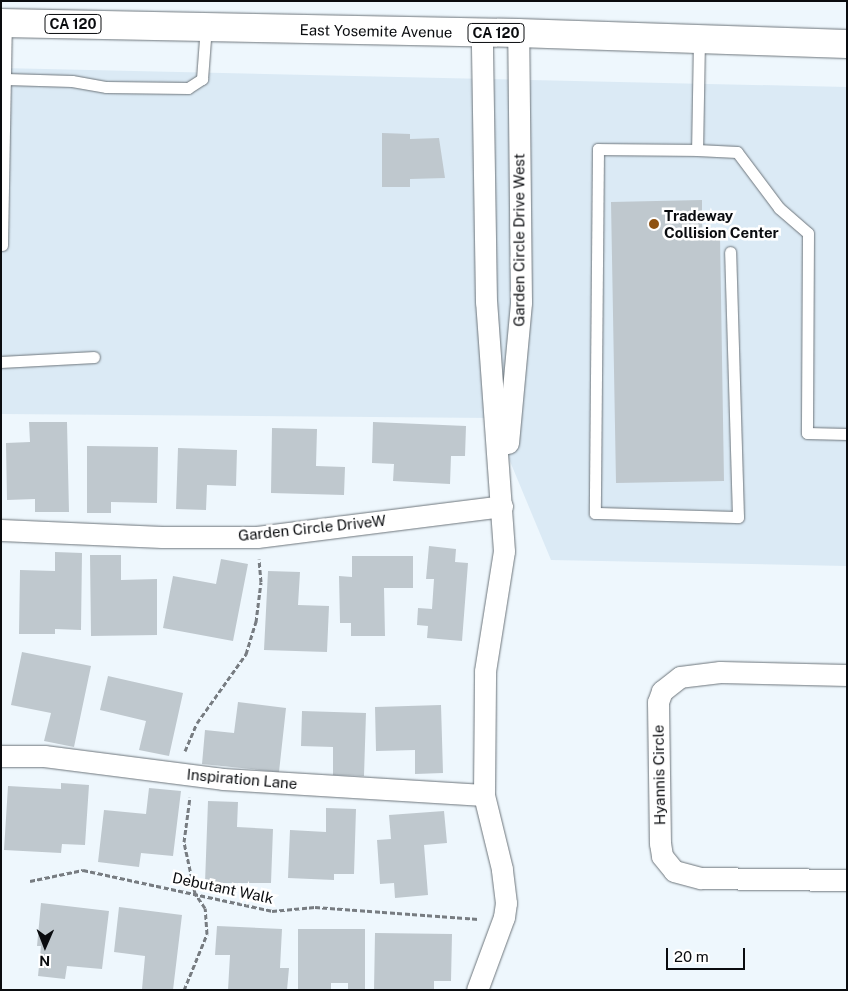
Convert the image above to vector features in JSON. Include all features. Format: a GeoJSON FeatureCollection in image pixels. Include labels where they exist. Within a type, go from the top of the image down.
{"type":"FeatureCollection","features":[{"type":"Feature","properties":{"kind":"main road","name":"East Yosemite Avenue"},"geometry":{"type":"LineString","coordinates":[[3,23],[206,26],[482,34],[518,33],[847,44]]}},
{"type":"Feature","properties":{"kind":"street","name":"Garden Circle Drive West"},"geometry":{"type":"LineString","coordinates":[[502,506],[521,302],[518,33]]}},
{"type":"Feature","properties":{"kind":"street","name":"Garden Circle Drive West"},"geometry":{"type":"LineString","coordinates":[[477,990],[504,917],[502,869],[484,795],[485,671],[504,551],[486,302],[482,34]]}},
{"type":"Feature","properties":{"kind":"street","name":"Garden Circle DriveW"},"geometry":{"type":"LineString","coordinates":[[1,530],[162,537],[257,537],[502,506]]}},
{"type":"Feature","properties":{"kind":"street","name":"Hyannis Circle"},"geometry":{"type":"LineString","coordinates":[[847,675],[720,672],[680,677],[662,691],[658,702],[660,843],[662,856],[674,871],[701,878],[847,880]]}},
{"type":"Feature","properties":{"kind":"street","name":"Inspiration Lane"},"geometry":{"type":"LineString","coordinates":[[1,756],[44,756],[186,774],[484,795]]}},
{"type":"Feature","properties":{"kind":"lane"},"geometry":{"type":"LineString","coordinates":[[2,245],[6,78],[3,23]]}},
{"type":"Feature","properties":{"kind":"lane"},"geometry":{"type":"LineString","coordinates":[[6,78],[72,81],[106,87],[188,88],[202,79],[206,26]]}},
{"type":"Feature","properties":{"kind":"lane"},"geometry":{"type":"LineString","coordinates":[[697,150],[699,39]]}},
{"type":"Feature","properties":{"kind":"lane"},"geometry":{"type":"LineString","coordinates":[[730,252],[738,517],[594,513],[598,149],[737,152],[779,208],[808,233],[807,433],[847,434]]}},
{"type":"Feature","properties":{"kind":"lane"},"geometry":{"type":"LineString","coordinates":[[1,362],[94,357]]}},
{"type":"Feature","properties":{"kind":"path"},"geometry":{"type":"LineString","coordinates":[[184,990],[207,934],[205,908],[195,893],[184,842],[186,774],[197,723],[246,654],[256,622],[261,582],[257,537]]}},
{"type":"Feature","properties":{"kind":"path","name":"Debutant Walk"},"geometry":{"type":"LineString","coordinates":[[30,881],[82,870],[195,893],[272,912],[315,907],[368,913],[417,913],[446,919],[504,917]]}},
{"type":"Feature","properties":{"kind":"shaded area"},"geometry":{"type":"Polygon","coordinates":[[[1,68],[847,87],[847,566],[551,560],[492,418],[1,414],[1,68]]]}},
{"type":"Feature","properties":{"kind":"building"},"geometry":{"type":"Polygon","coordinates":[[[382,133],[410,134],[410,139],[439,138],[445,178],[410,179],[410,187],[382,187],[382,133]]]}},
{"type":"Feature","properties":{"kind":"building"},"geometry":{"type":"Polygon","coordinates":[[[702,200],[702,236],[720,235],[724,481],[616,483],[611,202],[702,200]]]}},
{"type":"Feature","properties":{"kind":"building"},"geometry":{"type":"Polygon","coordinates":[[[29,422],[67,422],[69,512],[35,512],[35,499],[7,500],[6,443],[30,442],[29,422]]]}},
{"type":"Feature","properties":{"kind":"building"},"geometry":{"type":"Polygon","coordinates":[[[373,422],[466,426],[465,456],[451,456],[450,484],[393,481],[394,464],[372,463],[373,422]]]}},
{"type":"Feature","properties":{"kind":"building"},"geometry":{"type":"Polygon","coordinates":[[[272,428],[317,429],[316,466],[345,467],[344,495],[271,493],[272,428]]]}},
{"type":"Feature","properties":{"kind":"building"},"geometry":{"type":"Polygon","coordinates":[[[87,446],[158,447],[157,503],[111,502],[111,513],[87,513],[87,446]]]}},
{"type":"Feature","properties":{"kind":"building"},"geometry":{"type":"Polygon","coordinates":[[[178,448],[237,450],[236,486],[207,485],[206,510],[176,509],[178,448]]]}},
{"type":"Feature","properties":{"kind":"building"},"geometry":{"type":"Polygon","coordinates":[[[429,546],[456,549],[455,562],[468,563],[462,641],[427,638],[428,626],[417,625],[418,608],[432,609],[434,579],[426,579],[429,546]]]}},
{"type":"Feature","properties":{"kind":"building"},"geometry":{"type":"Polygon","coordinates":[[[55,552],[82,553],[81,630],[55,629],[55,634],[19,634],[20,570],[55,571],[55,552]]]}},
{"type":"Feature","properties":{"kind":"building"},"geometry":{"type":"Polygon","coordinates":[[[90,555],[121,555],[121,580],[157,579],[157,635],[91,636],[90,555]]]}},
{"type":"Feature","properties":{"kind":"building"},"geometry":{"type":"Polygon","coordinates":[[[352,556],[413,556],[413,588],[384,588],[385,636],[351,636],[351,623],[340,623],[339,576],[352,577],[352,556]]]}},
{"type":"Feature","properties":{"kind":"building"},"geometry":{"type":"Polygon","coordinates":[[[221,559],[248,564],[233,641],[163,628],[173,576],[216,584],[221,559]]]}},
{"type":"Feature","properties":{"kind":"building"},"geometry":{"type":"Polygon","coordinates":[[[268,571],[300,572],[298,605],[329,606],[327,652],[264,650],[268,571]]]}},
{"type":"Feature","properties":{"kind":"building"},"geometry":{"type":"Polygon","coordinates":[[[22,652],[91,666],[74,747],[44,741],[51,713],[11,705],[22,652]]]}},
{"type":"Feature","properties":{"kind":"building"},"geometry":{"type":"Polygon","coordinates":[[[108,676],[183,693],[169,756],[139,750],[146,721],[100,710],[108,676]]]}},
{"type":"Feature","properties":{"kind":"building"},"geometry":{"type":"Polygon","coordinates":[[[238,702],[286,708],[279,772],[202,764],[205,730],[234,733],[238,702]]]}},
{"type":"Feature","properties":{"kind":"building"},"geometry":{"type":"Polygon","coordinates":[[[441,705],[443,773],[415,774],[415,750],[376,751],[375,707],[441,705]]]}},
{"type":"Feature","properties":{"kind":"building"},"geometry":{"type":"Polygon","coordinates":[[[302,711],[366,713],[364,776],[333,775],[333,747],[301,746],[302,711]]]}},
{"type":"Feature","properties":{"kind":"building"},"geometry":{"type":"Polygon","coordinates":[[[61,783],[89,785],[85,845],[62,844],[61,853],[4,850],[8,786],[61,789],[61,783]]]}},
{"type":"Feature","properties":{"kind":"building"},"geometry":{"type":"Polygon","coordinates":[[[149,788],[181,791],[173,856],[141,853],[139,867],[98,862],[104,810],[146,814],[149,788]]]}},
{"type":"Feature","properties":{"kind":"building"},"geometry":{"type":"Polygon","coordinates":[[[208,801],[238,802],[237,827],[273,829],[271,883],[205,883],[208,801]]]}},
{"type":"Feature","properties":{"kind":"building"},"geometry":{"type":"Polygon","coordinates":[[[326,808],[356,809],[354,874],[334,874],[334,880],[288,878],[290,830],[326,832],[326,808]]]}},
{"type":"Feature","properties":{"kind":"building"},"geometry":{"type":"Polygon","coordinates":[[[444,811],[447,843],[424,845],[428,895],[395,898],[394,883],[380,884],[377,840],[391,839],[389,815],[444,811]]]}},
{"type":"Feature","properties":{"kind":"building"},"geometry":{"type":"Polygon","coordinates":[[[41,903],[109,911],[102,969],[67,966],[65,979],[38,976],[41,946],[37,946],[41,903]]]}},
{"type":"Feature","properties":{"kind":"building"},"geometry":{"type":"Polygon","coordinates":[[[119,907],[182,915],[173,990],[142,989],[145,956],[114,952],[119,907]]]}},
{"type":"Feature","properties":{"kind":"building"},"geometry":{"type":"Polygon","coordinates":[[[217,926],[282,929],[280,968],[289,968],[287,990],[228,990],[230,955],[215,955],[217,926]]]}},
{"type":"Feature","properties":{"kind":"building"},"geometry":{"type":"Polygon","coordinates":[[[298,929],[365,929],[365,990],[348,990],[348,983],[331,983],[331,990],[298,990],[298,929]]]}},
{"type":"Feature","properties":{"kind":"building"},"geometry":{"type":"Polygon","coordinates":[[[375,933],[452,934],[451,981],[434,981],[434,990],[374,990],[375,933]]]}},
{"type":"Feature","properties":{"kind":"place","name":"Tradeway Collision Center"},"geometry":{"type":"Point","coordinates":[654,224]}}]}
